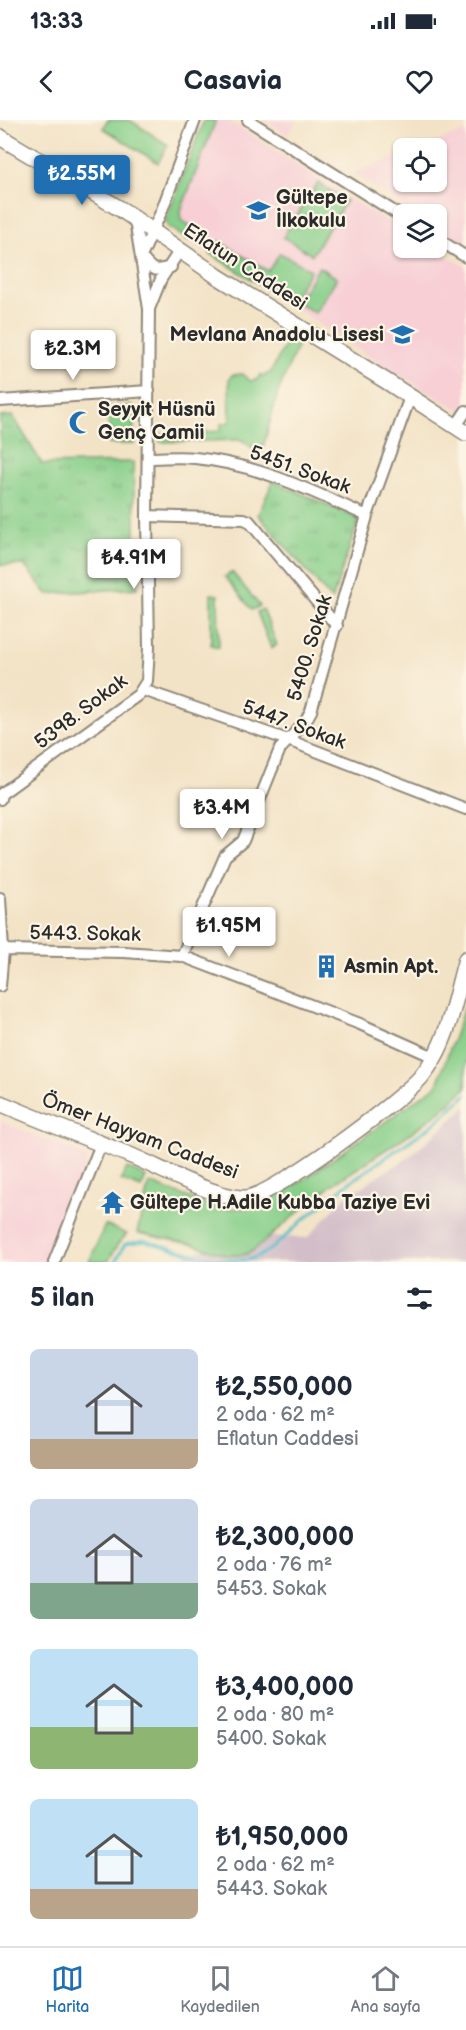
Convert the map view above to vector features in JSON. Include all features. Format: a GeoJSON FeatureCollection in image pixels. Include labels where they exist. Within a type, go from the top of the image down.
{"type":"FeatureCollection","features":[{"type":"Feature","properties":{"kind":"street"},"geometry":{"type":"LineString","coordinates":[[171,267],[157,271],[151,269],[141,257],[195,120]]}},
{"type":"Feature","properties":{"kind":"street"},"geometry":{"type":"LineString","coordinates":[[248,120],[393,211]]}},
{"type":"Feature","properties":{"kind":"street","name":"Eflatun Caddesi"},"geometry":{"type":"LineString","coordinates":[[0,137],[153,231],[217,276],[461,430]]}},
{"type":"Feature","properties":{"kind":"street","name":"5398. Sokak"},"geometry":{"type":"LineString","coordinates":[[0,799],[0,794],[116,712],[143,690],[147,681],[149,648],[147,516],[149,309],[135,220]]}},
{"type":"Feature","properties":{"kind":"street"},"geometry":{"type":"LineString","coordinates":[[447,245],[466,257]]}},
{"type":"Feature","properties":{"kind":"street","name":"5398. Sokak"},"geometry":{"type":"LineString","coordinates":[[149,309],[161,279],[180,250]]}},
{"type":"Feature","properties":{"kind":"street"},"geometry":{"type":"LineString","coordinates":[[0,401],[149,391]]}},
{"type":"Feature","properties":{"kind":"street","name":"5400. Sokak"},"geometry":{"type":"LineString","coordinates":[[183,956],[225,856],[243,841],[275,759],[288,740],[305,722],[310,711],[337,626],[367,516],[410,397]]}},
{"type":"Feature","properties":{"kind":"street"},"geometry":{"type":"LineString","coordinates":[[461,430],[466,411]]}},
{"type":"Feature","properties":{"kind":"street","name":"5451. Sokak"},"geometry":{"type":"LineString","coordinates":[[149,458],[195,458],[258,470],[306,488],[367,516]]}},
{"type":"Feature","properties":{"kind":"street"},"geometry":{"type":"LineString","coordinates":[[147,516],[249,521],[337,626]]}},
{"type":"Feature","properties":{"kind":"street","name":"5447. Sokak"},"geometry":{"type":"LineString","coordinates":[[143,690],[288,740],[466,809]]}},
{"type":"Feature","properties":{"kind":"street"},"geometry":{"type":"LineString","coordinates":[[0,898],[3,950],[0,986]]}},
{"type":"Feature","properties":{"kind":"street","name":"5443. Sokak"},"geometry":{"type":"LineString","coordinates":[[3,950],[124,952],[183,956],[360,1024],[434,1058]]}},
{"type":"Feature","properties":{"kind":"street","name":"Ömer Hayyam Caddesi"},"geometry":{"type":"LineString","coordinates":[[0,1103],[211,1190],[247,1198],[277,1185],[373,1119],[420,1078],[434,1058],[442,1040],[466,959]]}},
{"type":"Feature","properties":{"kind":"street"},"geometry":{"type":"LineString","coordinates":[[54,1262],[101,1144]]}},
{"type":"Feature","properties":{"kind":"shaded area"},"geometry":{"type":"Polygon","coordinates":[[[204,120],[228,120],[393,224],[393,258],[447,258],[447,256],[466,267],[466,403],[461,410],[402,377],[167,226],[166,219],[204,120]]]}},
{"type":"Feature","properties":{"kind":"shaded area"},"geometry":{"type":"Polygon","coordinates":[[[263,120],[297,120],[288,135],[263,120]]]}},
{"type":"Feature","properties":{"kind":"shaded area"},"geometry":{"type":"Polygon","coordinates":[[[466,131],[466,245],[447,233],[447,204],[400,204],[354,173],[393,158],[393,192],[447,192],[446,138],[466,131]]]}},
{"type":"Feature","properties":{"kind":"shaded area"},"geometry":{"type":"Polygon","coordinates":[[[466,1107],[466,1262],[174,1262],[233,1236],[307,1238],[346,1196],[408,1158],[466,1107]]]}},
{"type":"Feature","properties":{"kind":"shaded area"},"geometry":{"type":"Polygon","coordinates":[[[0,1121],[86,1156],[89,1160],[47,1262],[0,1262],[0,1121]]]}},
{"type":"Feature","properties":{"kind":"green space"},"geometry":{"type":"Polygon","coordinates":[[[108,120],[130,120],[168,145],[158,163],[103,128],[108,120]]]}},
{"type":"Feature","properties":{"kind":"green space"},"geometry":{"type":"Polygon","coordinates":[[[204,120],[216,120],[180,213],[181,220],[194,228],[188,240],[167,226],[166,219],[204,120]]]}},
{"type":"Feature","properties":{"kind":"green space"},"geometry":{"type":"Polygon","coordinates":[[[318,183],[346,201],[312,255],[283,237],[318,183]]]}},
{"type":"Feature","properties":{"kind":"green space"},"geometry":{"type":"Polygon","coordinates":[[[218,241],[268,271],[280,253],[311,270],[290,303],[210,254],[218,241]]]}},
{"type":"Feature","properties":{"kind":"green space"},"geometry":{"type":"Polygon","coordinates":[[[319,267],[337,278],[315,313],[297,302],[319,267]]]}},
{"type":"Feature","properties":{"kind":"green space"},"geometry":{"type":"Polygon","coordinates":[[[291,334],[300,340],[278,392],[261,455],[242,440],[160,442],[160,435],[221,431],[221,424],[230,422],[229,379],[232,375],[242,374],[250,381],[258,379],[260,374],[262,376],[270,373],[291,334]]]}},
{"type":"Feature","properties":{"kind":"green space"},"geometry":{"type":"Polygon","coordinates":[[[133,406],[134,444],[109,444],[108,407],[133,406]]]}},
{"type":"Feature","properties":{"kind":"green space"},"geometry":{"type":"Polygon","coordinates":[[[13,416],[42,464],[133,462],[137,588],[47,594],[24,565],[0,565],[0,417],[13,416]]]}},
{"type":"Feature","properties":{"kind":"green space"},"geometry":{"type":"Polygon","coordinates":[[[273,481],[359,519],[332,600],[258,515],[273,481]]]}},
{"type":"Feature","properties":{"kind":"green space"},"geometry":{"type":"Polygon","coordinates":[[[232,572],[260,606],[252,610],[225,577],[232,572]]]}},
{"type":"Feature","properties":{"kind":"green space"},"geometry":{"type":"Polygon","coordinates":[[[211,594],[218,595],[219,647],[211,645],[211,594]]]}},
{"type":"Feature","properties":{"kind":"green space"},"geometry":{"type":"Polygon","coordinates":[[[263,609],[277,645],[271,648],[257,612],[263,609]]]}},
{"type":"Feature","properties":{"kind":"green space"},"geometry":{"type":"Polygon","coordinates":[[[466,1003],[466,1088],[418,1128],[332,1185],[254,1250],[244,1255],[226,1255],[196,1245],[137,1233],[149,1183],[220,1209],[248,1208],[303,1180],[437,1085],[466,1003]]]}},
{"type":"Feature","properties":{"kind":"green space"},"geometry":{"type":"Polygon","coordinates":[[[127,1168],[146,1177],[141,1188],[121,1180],[127,1168]]]}},
{"type":"Feature","properties":{"kind":"green space"},"geometry":{"type":"Polygon","coordinates":[[[105,1225],[127,1234],[118,1244],[108,1262],[89,1262],[105,1225]]]}},
{"type":"Feature","properties":{"kind":"waterway"},"geometry":{"type":"LineString","coordinates":[[115,1262],[125,1244],[145,1241],[200,1256],[226,1260],[248,1260],[261,1255],[274,1247],[350,1182],[434,1124],[466,1095]]}},
{"type":"Feature","properties":{"kind":"place","name":"Gültepe İlkokulu"},"geometry":{"type":"Point","coordinates":[258,210]}},
{"type":"Feature","properties":{"kind":"place","name":"Mevlana Anadolu Lisesi"},"geometry":{"type":"Point","coordinates":[402,335]}},
{"type":"Feature","properties":{"kind":"place","name":"Seyyit Hüsnü Genç Camii"},"geometry":{"type":"Point","coordinates":[80,422]}},
{"type":"Feature","properties":{"kind":"place","name":"Asmin Apt."},"geometry":{"type":"Point","coordinates":[326,967]}},
{"type":"Feature","properties":{"kind":"place","name":"Gültepe H.Adile Kubba Taziye Evi"},"geometry":{"type":"Point","coordinates":[112,1203]}}]}
